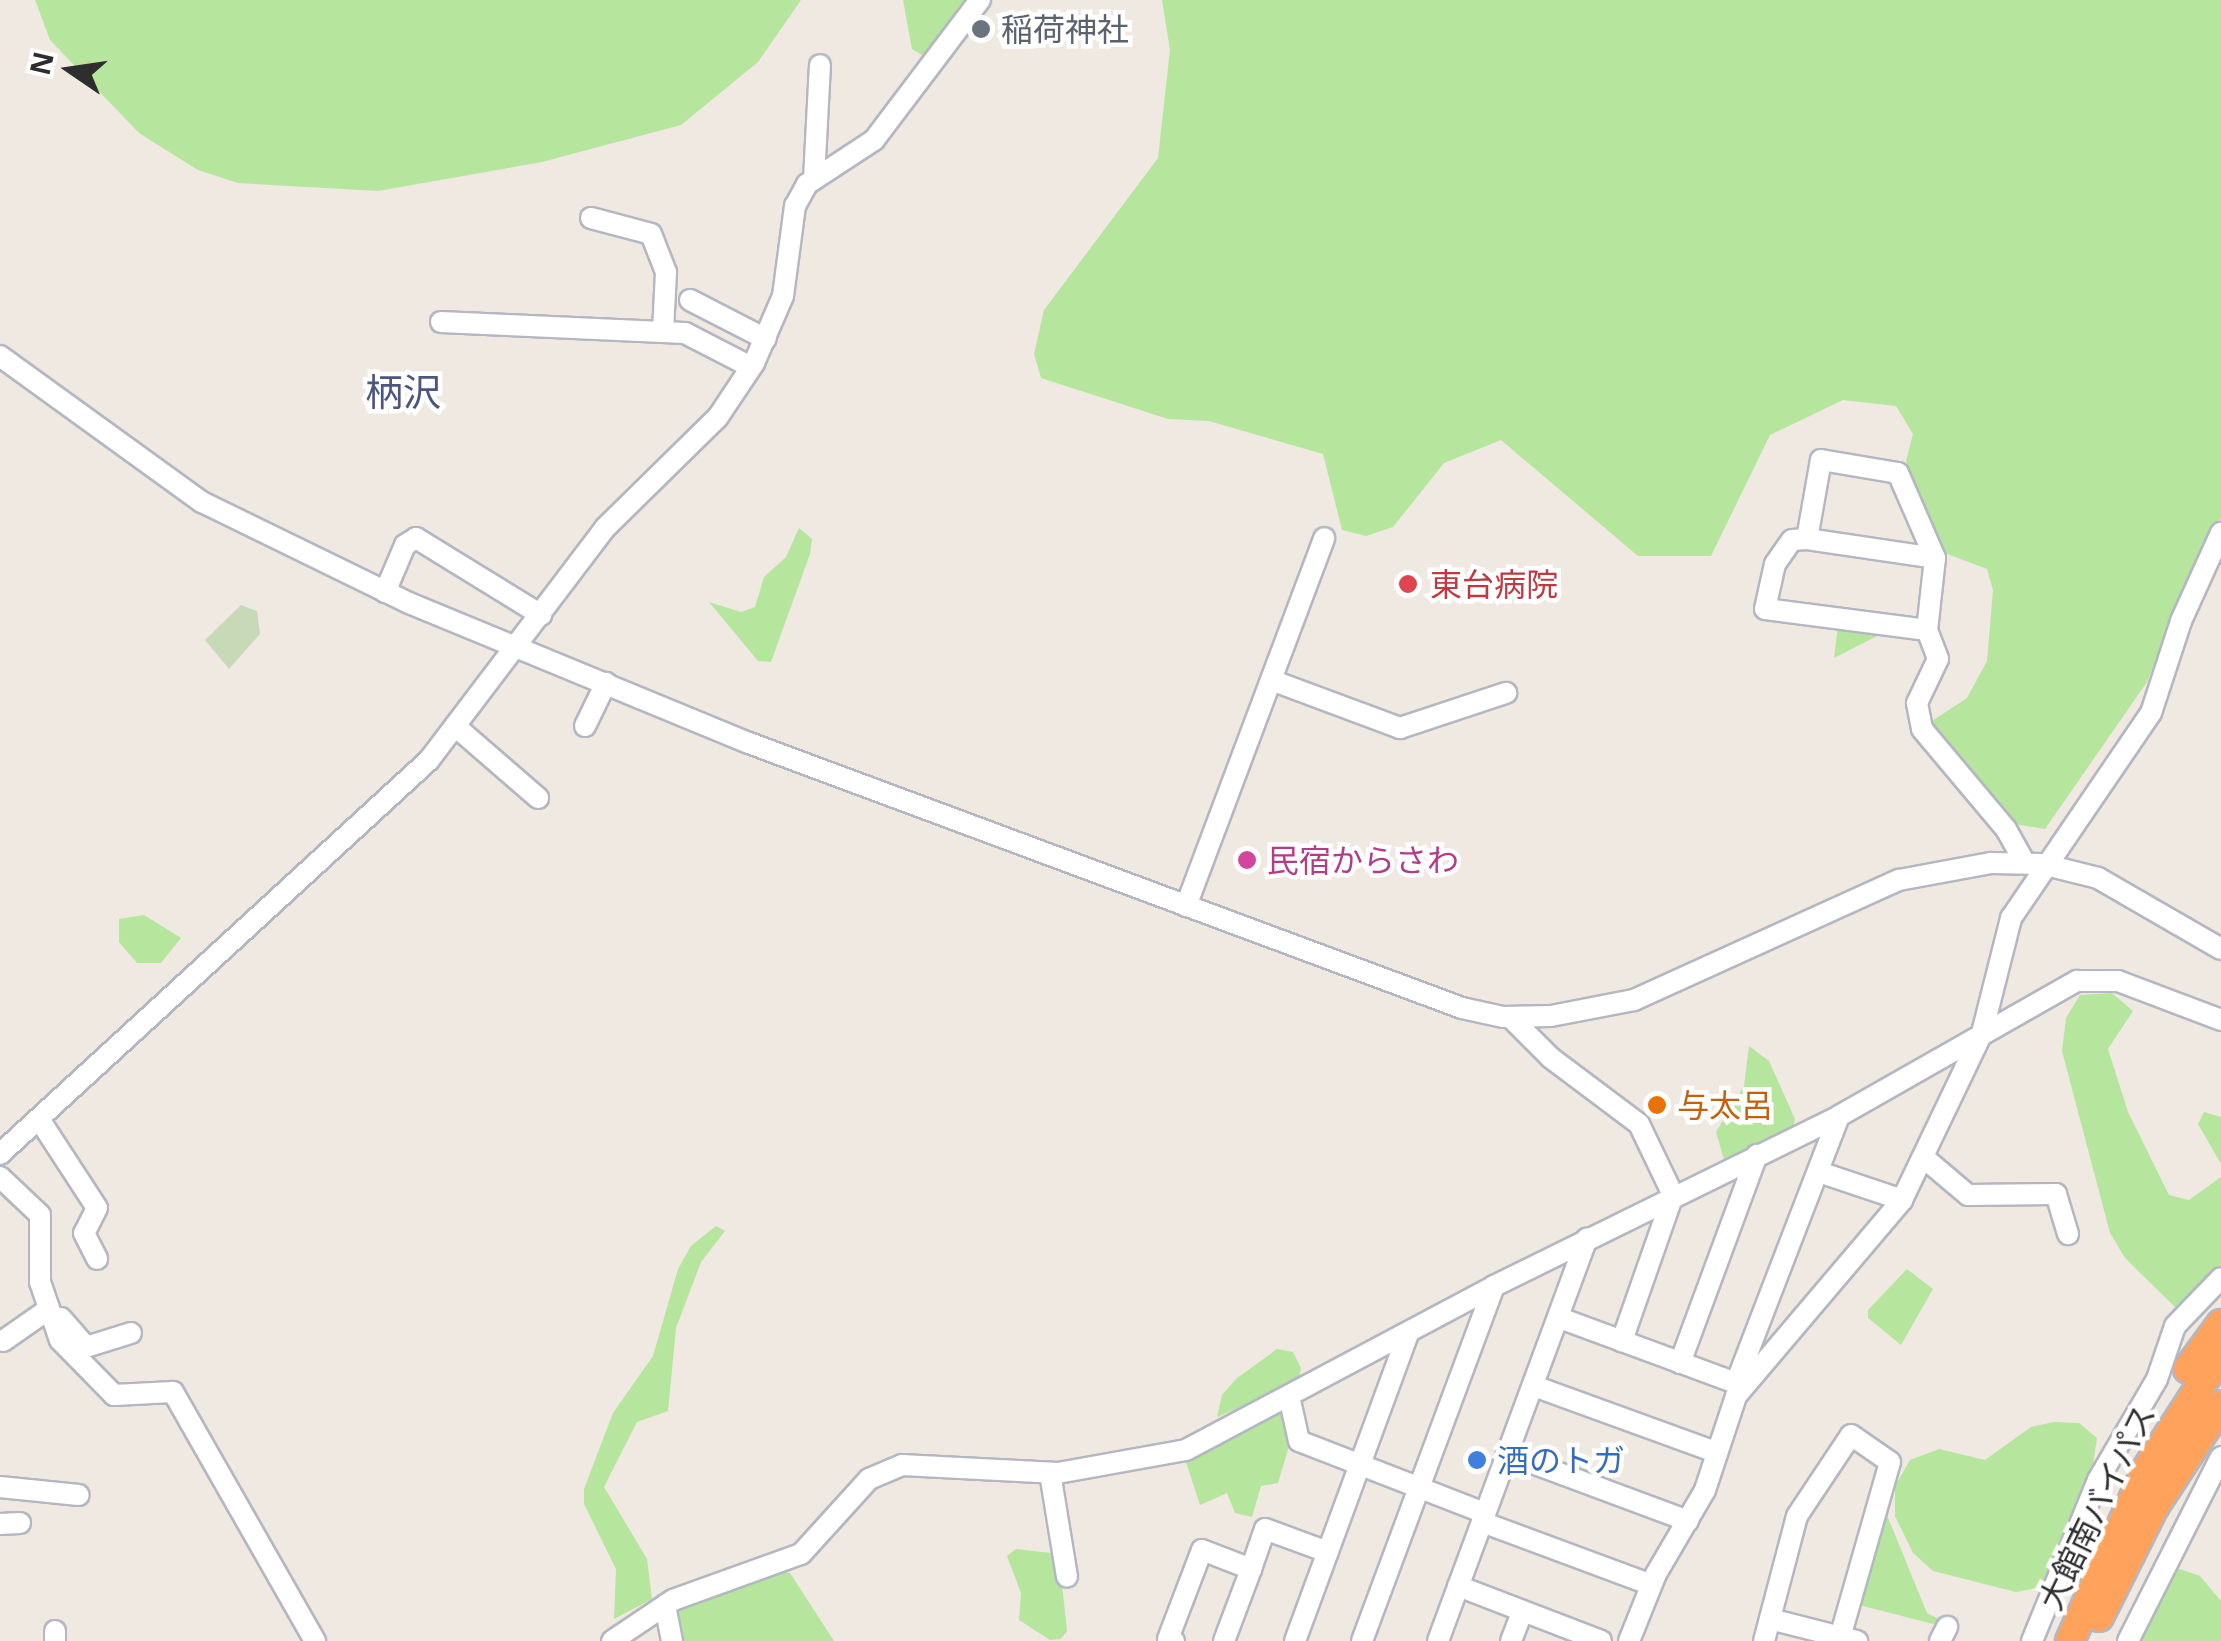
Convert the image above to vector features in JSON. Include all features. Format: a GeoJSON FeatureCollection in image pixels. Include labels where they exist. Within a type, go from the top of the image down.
{"type":"FeatureCollection","features":[{"type":"Feature","properties":{"kind":"highway"},"geometry":{"type":"LineString","coordinates":[[2090,1623],[2151,1431],[2221,1324]]}},
{"type":"Feature","properties":{"kind":"highway","name":"大館南バイパス"},"geometry":{"type":"LineString","coordinates":[[2090,1623],[2146,1470],[2221,1354]]}},
{"type":"Feature","properties":{"kind":"highway","name":"大館南バイパス"},"geometry":{"type":"LineString","coordinates":[[2070,1641],[2090,1623],[2162,1480],[2221,1384]]}},
{"type":"Feature","properties":{"kind":"highway"},"geometry":{"type":"LineString","coordinates":[[2090,1623],[2154,1507],[2221,1405]]}},
{"type":"Feature","properties":{"kind":"street"},"geometry":{"type":"LineString","coordinates":[[0,1154],[400,789],[455,726],[605,528],[718,417],[751,368],[783,296],[794,206],[814,180],[874,140],[980,0]]}},
{"type":"Feature","properties":{"kind":"street"},"geometry":{"type":"LineString","coordinates":[[814,180],[820,64]]}},
{"type":"Feature","properties":{"kind":"street"},"geometry":{"type":"LineString","coordinates":[[591,218],[651,234],[666,272],[663,332]]}},
{"type":"Feature","properties":{"kind":"street"},"geometry":{"type":"LineString","coordinates":[[690,300],[766,339]]}},
{"type":"Feature","properties":{"kind":"street"},"geometry":{"type":"LineString","coordinates":[[442,322],[693,335],[751,368]]}},
{"type":"Feature","properties":{"kind":"street"},"geometry":{"type":"LineString","coordinates":[[0,356],[164,478],[385,592],[748,743],[1424,996],[1510,1017],[1584,1013],[1634,1000],[1898,880],[1960,865],[2033,863],[2120,886],[2221,949]]}},
{"type":"Feature","properties":{"kind":"street"},"geometry":{"type":"LineString","coordinates":[[1807,539],[1821,460],[1898,472],[1936,558],[1928,630],[1938,659],[1917,703],[1922,729],[2033,863]]}},
{"type":"Feature","properties":{"kind":"street"},"geometry":{"type":"LineString","coordinates":[[1739,1386],[1902,1200],[1982,1033],[2002,939],[2033,863],[2151,713],[2181,621],[2221,533]]}},
{"type":"Feature","properties":{"kind":"street"},"geometry":{"type":"LineString","coordinates":[[385,592],[404,545],[416,538],[541,615]]}},
{"type":"Feature","properties":{"kind":"street"},"geometry":{"type":"LineString","coordinates":[[1186,906],[1324,538]]}},
{"type":"Feature","properties":{"kind":"street"},"geometry":{"type":"LineString","coordinates":[[1928,630],[1765,609],[1775,564],[1792,540],[1936,558]]}},
{"type":"Feature","properties":{"kind":"street"},"geometry":{"type":"LineString","coordinates":[[1271,680],[1400,728],[1506,693]]}},
{"type":"Feature","properties":{"kind":"street"},"geometry":{"type":"LineString","coordinates":[[585,726],[606,683]]}},
{"type":"Feature","properties":{"kind":"street"},"geometry":{"type":"LineString","coordinates":[[455,726],[538,798]]}},
{"type":"Feature","properties":{"kind":"street"},"geometry":{"type":"LineString","coordinates":[[612,1641],[665,1605],[801,1554],[869,1479],[902,1465],[1050,1474],[1186,1450],[1673,1194],[1840,1116],[2058,990],[2098,978],[2221,1020]]}},
{"type":"Feature","properties":{"kind":"street"},"geometry":{"type":"LineString","coordinates":[[1510,1017],[1551,1058],[1638,1124],[1673,1194],[1622,1342]]}},
{"type":"Feature","properties":{"kind":"street"},"geometry":{"type":"LineString","coordinates":[[1629,1641],[1651,1585],[1688,1522],[1840,1116]]}},
{"type":"Feature","properties":{"kind":"street"},"geometry":{"type":"LineString","coordinates":[[38,1119],[97,1208],[84,1233],[97,1260]]}},
{"type":"Feature","properties":{"kind":"street"},"geometry":{"type":"LineString","coordinates":[[1680,1363],[1757,1155]]}},
{"type":"Feature","properties":{"kind":"street"},"geometry":{"type":"LineString","coordinates":[[1923,1158],[1968,1194],[2056,1194],[2068,1234]]}},
{"type":"Feature","properties":{"kind":"street"},"geometry":{"type":"LineString","coordinates":[[1819,1172],[1902,1200]]}},
{"type":"Feature","properties":{"kind":"street"},"geometry":{"type":"LineString","coordinates":[[0,1177],[40,1215],[44,1302],[78,1364],[114,1395],[173,1392],[315,1641]]}},
{"type":"Feature","properties":{"kind":"street"},"geometry":{"type":"LineString","coordinates":[[1442,1640],[1458,1586],[1587,1239]]}},
{"type":"Feature","properties":{"kind":"street"},"geometry":{"type":"LineString","coordinates":[[2032,1641],[2098,1480],[2156,1380],[2175,1326],[2221,1278]]}},
{"type":"Feature","properties":{"kind":"street"},"geometry":{"type":"LineString","coordinates":[[1362,1641],[1494,1286]]}},
{"type":"Feature","properties":{"kind":"street"},"geometry":{"type":"LineString","coordinates":[[44,1302],[86,1346],[131,1333]]}},
{"type":"Feature","properties":{"kind":"street"},"geometry":{"type":"LineString","coordinates":[[3,1341],[44,1302]]}},
{"type":"Feature","properties":{"kind":"street"},"geometry":{"type":"LineString","coordinates":[[1560,1318],[1739,1386]]}},
{"type":"Feature","properties":{"kind":"street"},"geometry":{"type":"LineString","coordinates":[[1295,1641],[1408,1334]]}},
{"type":"Feature","properties":{"kind":"street"},"geometry":{"type":"LineString","coordinates":[[1534,1386],[1715,1452]]}},
{"type":"Feature","properties":{"kind":"street"},"geometry":{"type":"LineString","coordinates":[[1289,1396],[1299,1441],[1651,1585]]}},
{"type":"Feature","properties":{"kind":"street"},"geometry":{"type":"LineString","coordinates":[[1764,1641],[1797,1516],[1852,1435],[1890,1462],[1846,1640],[1770,1619]]}},
{"type":"Feature","properties":{"kind":"street"},"geometry":{"type":"LineString","coordinates":[[1508,1454],[1688,1522]]}},
{"type":"Feature","properties":{"kind":"street"},"geometry":{"type":"LineString","coordinates":[[2128,1641],[2220,1459]]}},
{"type":"Feature","properties":{"kind":"street"},"geometry":{"type":"LineString","coordinates":[[1050,1474],[1067,1577]]}},
{"type":"Feature","properties":{"kind":"street"},"geometry":{"type":"LineString","coordinates":[[0,1488],[80,1495]]}},
{"type":"Feature","properties":{"kind":"street"},"geometry":{"type":"LineString","coordinates":[[1224,1641],[1266,1529],[1328,1552]]}},
{"type":"Feature","properties":{"kind":"street"},"geometry":{"type":"LineString","coordinates":[[1174,1641],[1168,1639],[1202,1550],[1251,1569]]}},
{"type":"Feature","properties":{"kind":"street"},"geometry":{"type":"LineString","coordinates":[[1458,1586],[1601,1641]]}},
{"type":"Feature","properties":{"kind":"street"},"geometry":{"type":"LineString","coordinates":[[665,1605],[672,1641]]}},
{"type":"Feature","properties":{"kind":"street"},"geometry":{"type":"LineString","coordinates":[[1512,1641],[1522,1612]]}},
{"type":"Feature","properties":{"kind":"green space"},"geometry":{"type":"Polygon","coordinates":[[[35,0],[801,0],[758,62],[681,125],[542,162],[378,191],[238,183],[198,170],[139,133],[50,40],[35,0]]]}},
{"type":"Feature","properties":{"kind":"green space"},"geometry":{"type":"Polygon","coordinates":[[[903,0],[969,0],[927,58],[912,49],[903,0]]]}},
{"type":"Feature","properties":{"kind":"green space"},"geometry":{"type":"Polygon","coordinates":[[[1162,0],[2221,0],[2221,518],[2203,542],[2147,682],[2045,829],[2015,824],[1942,752],[1929,723],[1967,698],[1987,661],[1993,590],[1987,569],[1942,552],[1906,461],[1913,434],[1896,406],[1843,400],[1770,435],[1711,556],[1638,556],[1501,440],[1444,463],[1393,527],[1366,536],[1342,530],[1323,454],[1209,421],[1168,419],[1041,378],[1034,354],[1044,310],[1158,158],[1170,50],[1162,0]]]}},
{"type":"Feature","properties":{"kind":"green space"},"geometry":{"type":"Polygon","coordinates":[[[799,528],[812,539],[810,554],[771,662],[758,661],[709,602],[741,612],[755,607],[764,577],[786,557],[799,528]]]}},
{"type":"Feature","properties":{"kind":"green space"},"geometry":{"type":"Polygon","coordinates":[[[241,605],[257,611],[260,634],[229,669],[205,640],[241,605]]]}},
{"type":"Feature","properties":{"kind":"green space"},"geometry":{"type":"Polygon","coordinates":[[[1838,626],[1885,632],[1834,658],[1838,626]]]}},
{"type":"Feature","properties":{"kind":"green space"},"geometry":{"type":"Polygon","coordinates":[[[144,915],[181,938],[161,963],[137,963],[119,942],[119,919],[144,915]]]}},
{"type":"Feature","properties":{"kind":"green space"},"geometry":{"type":"Polygon","coordinates":[[[2112,993],[2133,1011],[2108,1049],[2128,1112],[2169,1195],[2189,1200],[2221,1177],[2221,1265],[2177,1309],[2125,1258],[2110,1233],[2062,1051],[2066,1018],[2080,995],[2112,993]]]}},
{"type":"Feature","properties":{"kind":"green space"},"geometry":{"type":"Polygon","coordinates":[[[1749,1046],[1769,1061],[1795,1119],[1793,1128],[1725,1163],[1716,1132],[1744,1086],[1749,1046]]]}},
{"type":"Feature","properties":{"kind":"green space"},"geometry":{"type":"Polygon","coordinates":[[[2204,1112],[2221,1117],[2221,1164],[2198,1124],[2204,1112]]]}},
{"type":"Feature","properties":{"kind":"green space"},"geometry":{"type":"Polygon","coordinates":[[[716,1226],[725,1231],[701,1262],[676,1328],[668,1411],[637,1422],[604,1487],[647,1559],[652,1599],[614,1619],[616,1569],[584,1504],[584,1489],[613,1413],[653,1356],[678,1269],[691,1246],[716,1226]]]}},
{"type":"Feature","properties":{"kind":"green space"},"geometry":{"type":"Polygon","coordinates":[[[1907,1269],[1933,1289],[1901,1345],[1868,1318],[1868,1310],[1907,1269]]]}},
{"type":"Feature","properties":{"kind":"green space"},"geometry":{"type":"Polygon","coordinates":[[[1277,1349],[1293,1352],[1301,1368],[1298,1383],[1217,1417],[1222,1395],[1237,1378],[1277,1349]]]}},
{"type":"Feature","properties":{"kind":"green space"},"geometry":{"type":"Polygon","coordinates":[[[1286,1404],[1295,1426],[1278,1483],[1261,1486],[1252,1517],[1235,1513],[1227,1493],[1200,1505],[1185,1459],[1286,1404]]]}},
{"type":"Feature","properties":{"kind":"green space"},"geometry":{"type":"Polygon","coordinates":[[[2054,1422],[2079,1423],[2097,1438],[2093,1464],[2041,1587],[2016,1592],[1933,1571],[1913,1553],[1895,1516],[1895,1486],[1910,1460],[1939,1449],[1985,1460],[2031,1427],[2054,1422]]]}},
{"type":"Feature","properties":{"kind":"green space"},"geometry":{"type":"Polygon","coordinates":[[[1882,1503],[1927,1613],[1943,1621],[1941,1626],[1859,1605],[1882,1503]]]}},
{"type":"Feature","properties":{"kind":"green space"},"geometry":{"type":"Polygon","coordinates":[[[1016,1549],[1051,1553],[1061,1575],[1067,1631],[1061,1639],[1050,1640],[1019,1620],[1021,1593],[1007,1556],[1016,1549]]]}},
{"type":"Feature","properties":{"kind":"green space"},"geometry":{"type":"Polygon","coordinates":[[[2180,1569],[2200,1576],[2221,1601],[2221,1641],[2138,1641],[2170,1574],[2180,1569]]]}},
{"type":"Feature","properties":{"kind":"green space"},"geometry":{"type":"Polygon","coordinates":[[[769,1571],[790,1573],[834,1641],[680,1641],[679,1606],[769,1571]]]}},
{"type":"Feature","properties":{"kind":"place","name":"稲荷神社"},"geometry":{"type":"Point","coordinates":[981,29]}},
{"type":"Feature","properties":{"kind":"place","name":"東台病院"},"geometry":{"type":"Point","coordinates":[1408,584]}},
{"type":"Feature","properties":{"kind":"place","name":"民宿からさわ"},"geometry":{"type":"Point","coordinates":[1247,860]}},
{"type":"Feature","properties":{"kind":"place","name":"与太呂"},"geometry":{"type":"Point","coordinates":[1657,1105]}},
{"type":"Feature","properties":{"kind":"place","name":"酒のトガ"},"geometry":{"type":"Point","coordinates":[1477,1460]}},
{"type":"Feature","properties":{"kind":"district","name":"柄沢"},"geometry":{"type":"Point","coordinates":[403,392]}}]}
